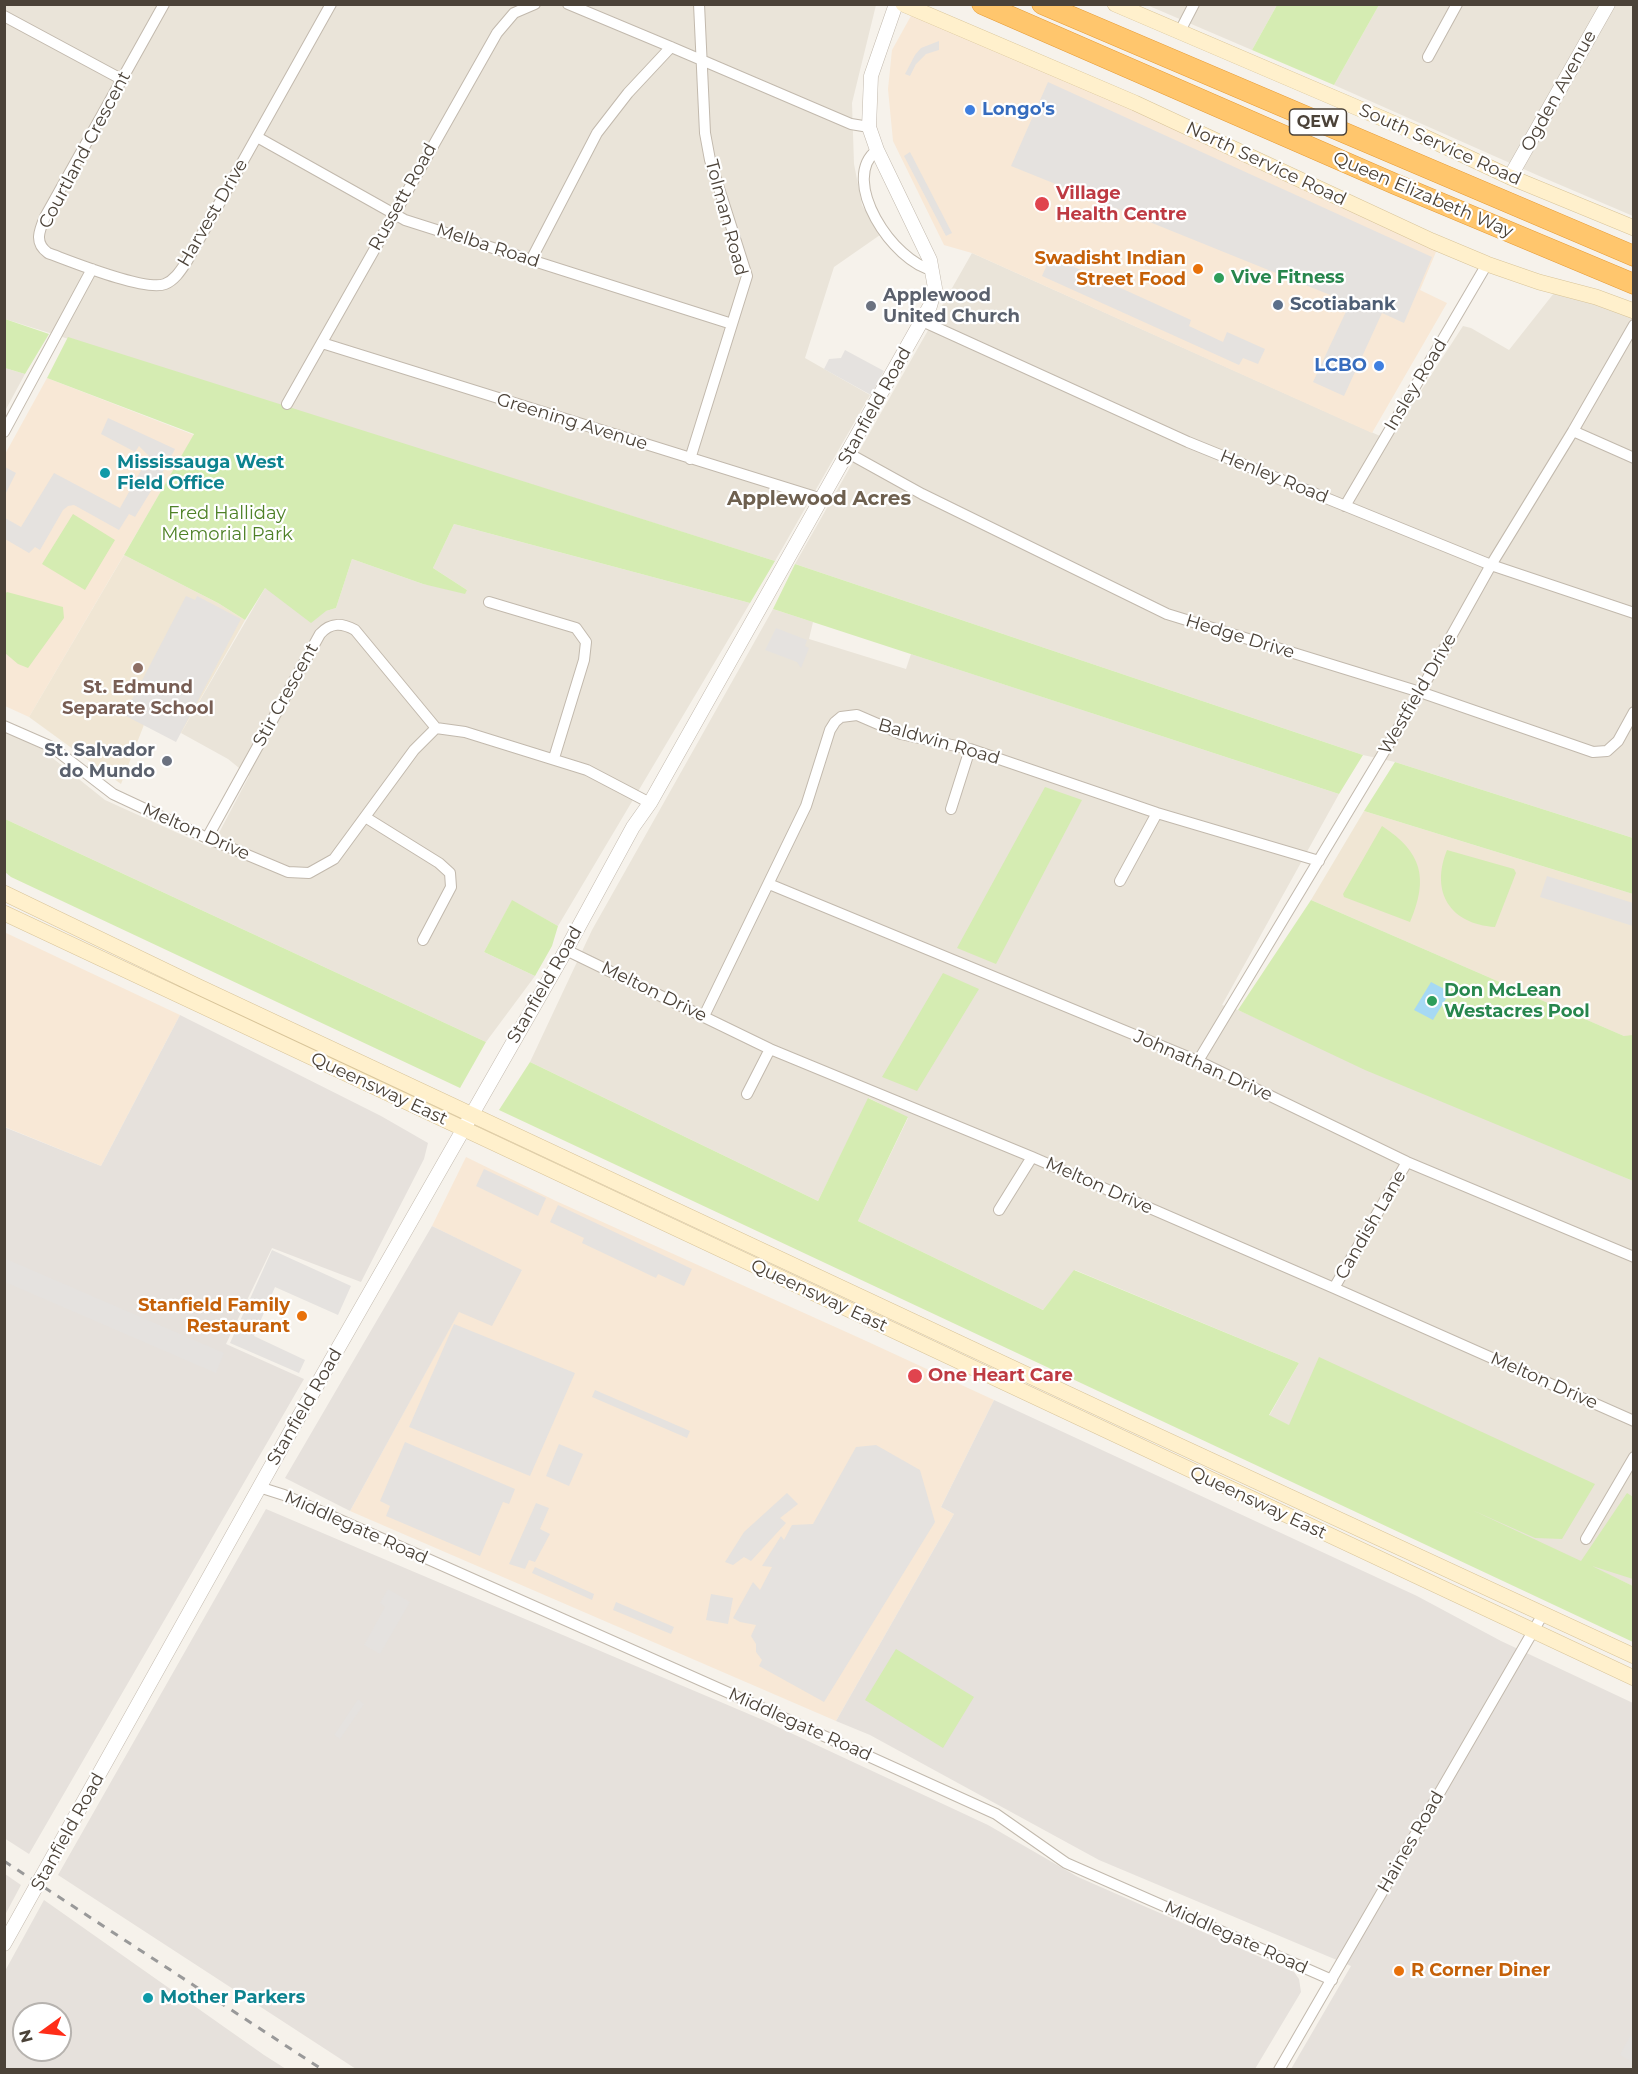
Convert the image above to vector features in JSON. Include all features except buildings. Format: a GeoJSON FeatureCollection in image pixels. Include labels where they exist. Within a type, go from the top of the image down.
{"type":"FeatureCollection","features":[{"type":"Feature","properties":{"kind":"highway","name":"Queen Elizabeth Way"},"geometry":{"type":"LineString","coordinates":[[982,4],[1634,285]]}},
{"type":"Feature","properties":{"kind":"highway","name":"Queen Elizabeth Way"},"geometry":{"type":"LineString","coordinates":[[1042,4],[1634,256]]}},
{"type":"Feature","properties":{"kind":"main road","name":"North Service Road"},"geometry":{"type":"LineString","coordinates":[[903,4],[1135,104],[1432,241],[1487,264],[1634,311]]}},
{"type":"Feature","properties":{"kind":"main road","name":"South Service Road"},"geometry":{"type":"LineString","coordinates":[[1115,4],[1414,132],[1510,177],[1634,228]]}},
{"type":"Feature","properties":{"kind":"main road","name":"Queensway East"},"geometry":{"type":"LineString","coordinates":[[4,893],[176,976],[1634,1656]]}},
{"type":"Feature","properties":{"kind":"main road","name":"Queensway East"},"geometry":{"type":"LineString","coordinates":[[4,913],[1634,1678]]}},
{"type":"Feature","properties":{"kind":"street","name":"Courtland Crescent"},"geometry":{"type":"LineString","coordinates":[[92,269],[48,253],[42,248],[38,239],[40,229],[164,4]]}},
{"type":"Feature","properties":{"kind":"street","name":"Harvest Drive"},"geometry":{"type":"LineString","coordinates":[[92,269],[146,285],[167,283],[177,275],[331,4]]}},
{"type":"Feature","properties":{"kind":"street","name":"Russett Road"},"geometry":{"type":"LineString","coordinates":[[287,404],[496,33],[514,13],[535,4]]}},
{"type":"Feature","properties":{"kind":"street"},"geometry":{"type":"LineString","coordinates":[[568,4],[851,124],[868,127]]}},
{"type":"Feature","properties":{"kind":"street","name":"Tolman Road"},"geometry":{"type":"LineString","coordinates":[[690,459],[747,276],[710,160],[705,133],[699,4]]}},
{"type":"Feature","properties":{"kind":"street","name":"Stanfield Road"},"geometry":{"type":"LineString","coordinates":[[4,1944],[259,1487],[922,321],[933,296],[935,284],[933,270],[925,247],[868,127],[872,76],[896,4]]}},
{"type":"Feature","properties":{"kind":"street"},"geometry":{"type":"LineString","coordinates":[[1179,33],[1194,4]]}},
{"type":"Feature","properties":{"kind":"street"},"geometry":{"type":"LineString","coordinates":[[1428,57],[1457,4]]}},
{"type":"Feature","properties":{"kind":"street","name":"Ogden Avenue"},"geometry":{"type":"LineString","coordinates":[[1510,177],[1608,4]]}},
{"type":"Feature","properties":{"kind":"street"},"geometry":{"type":"LineString","coordinates":[[4,16],[123,80]]}},
{"type":"Feature","properties":{"kind":"street"},"geometry":{"type":"LineString","coordinates":[[531,260],[597,133],[628,93],[671,47]]}},
{"type":"Feature","properties":{"kind":"street","name":"Melba Road"},"geometry":{"type":"LineString","coordinates":[[257,137],[405,220],[732,324]]}},
{"type":"Feature","properties":{"kind":"street"},"geometry":{"type":"LineString","coordinates":[[877,150],[869,156],[865,163],[865,172],[866,198],[877,223],[907,257],[933,270]]}},
{"type":"Feature","properties":{"kind":"street","name":"Insley Road"},"geometry":{"type":"LineString","coordinates":[[1345,506],[1487,264]]}},
{"type":"Feature","properties":{"kind":"street"},"geometry":{"type":"LineString","coordinates":[[4,432],[92,269]]}},
{"type":"Feature","properties":{"kind":"street","name":"Henley Road"},"geometry":{"type":"LineString","coordinates":[[922,321],[1188,442],[1491,565],[1634,613]]}},
{"type":"Feature","properties":{"kind":"street","name":"Westfield Drive"},"geometry":{"type":"LineString","coordinates":[[1198,1061],[1420,692],[1491,565],[1634,325]]}},
{"type":"Feature","properties":{"kind":"street","name":"Greening Avenue"},"geometry":{"type":"LineString","coordinates":[[322,343],[822,499]]}},
{"type":"Feature","properties":{"kind":"street"},"geometry":{"type":"LineString","coordinates":[[1573,430],[1634,458]]}},
{"type":"Feature","properties":{"kind":"street","name":"Hedge Drive"},"geometry":{"type":"LineString","coordinates":[[848,453],[922,494],[1167,614],[1420,692],[1593,752],[1607,751],[1618,741],[1634,712]]}},
{"type":"Feature","properties":{"kind":"street"},"geometry":{"type":"LineString","coordinates":[[489,602],[576,628],[585,642],[584,660],[554,758]]}},
{"type":"Feature","properties":{"kind":"street","name":"Stir Crescent"},"geometry":{"type":"LineString","coordinates":[[207,838],[320,634],[332,625],[342,624],[355,630],[436,728]]}},
{"type":"Feature","properties":{"kind":"street","name":"Baldwin Road"},"geometry":{"type":"LineString","coordinates":[[704,1016],[806,806],[830,730],[841,717],[857,715],[901,734],[970,748],[1157,813],[1319,861]]}},
{"type":"Feature","properties":{"kind":"street","name":"Melton Drive"},"geometry":{"type":"LineString","coordinates":[[4,726],[52,747],[113,794],[207,838],[288,872],[309,873],[334,859],[414,750],[436,728]]}},
{"type":"Feature","properties":{"kind":"street"},"geometry":{"type":"LineString","coordinates":[[436,728],[465,732],[554,758],[586,770],[650,803]]}},
{"type":"Feature","properties":{"kind":"street"},"geometry":{"type":"LineString","coordinates":[[951,810],[970,748]]}},
{"type":"Feature","properties":{"kind":"street"},"geometry":{"type":"LineString","coordinates":[[1120,881],[1157,813]]}},
{"type":"Feature","properties":{"kind":"street"},"geometry":{"type":"LineString","coordinates":[[365,817],[439,863],[450,873],[452,881],[450,890],[423,940]]}},
{"type":"Feature","properties":{"kind":"street","name":"Johnathan Drive"},"geometry":{"type":"LineString","coordinates":[[769,884],[1198,1061],[1407,1162],[1634,1257]]}},
{"type":"Feature","properties":{"kind":"street","name":"Melton Drive"},"geometry":{"type":"LineString","coordinates":[[566,950],[770,1049],[1032,1157],[1634,1421]]}},
{"type":"Feature","properties":{"kind":"street"},"geometry":{"type":"LineString","coordinates":[[747,1094],[770,1049]]}},
{"type":"Feature","properties":{"kind":"street"},"geometry":{"type":"LineString","coordinates":[[999,1210],[1032,1157]]}},
{"type":"Feature","properties":{"kind":"street","name":"Candish Lane"},"geometry":{"type":"LineString","coordinates":[[1335,1288],[1407,1162]]}},
{"type":"Feature","properties":{"kind":"street"},"geometry":{"type":"LineString","coordinates":[[1586,1539],[1634,1457]]}},
{"type":"Feature","properties":{"kind":"street","name":"Middlegate Road"},"geometry":{"type":"LineString","coordinates":[[259,1487],[284,1495],[719,1688],[987,1811],[1066,1863],[1332,1980]]}},
{"type":"Feature","properties":{"kind":"street","name":"Haines Road"},"geometry":{"type":"LineString","coordinates":[[1279,2070],[1543,1614]]}},
{"type":"Feature","properties":{"kind":"shaded area"},"geometry":{"type":"Polygon","coordinates":[[[5,5],[876,5],[852,103],[854,164],[862,205],[880,235],[834,267],[805,358],[870,395],[775,561],[5,319],[5,5]]]}},
{"type":"Feature","properties":{"kind":"shaded area"},"geometry":{"type":"Polygon","coordinates":[[[1147,5],[1277,5],[1252,50],[1147,5]]]}},
{"type":"Feature","properties":{"kind":"shaded area"},"geometry":{"type":"Polygon","coordinates":[[[1379,5],[1633,5],[1633,216],[1334,85],[1379,5]]]}},
{"type":"Feature","properties":{"kind":"shaded area"},"geometry":{"type":"Polygon","coordinates":[[[912,14],[1441,240],[1420,290],[1447,303],[1372,433],[972,253],[944,245],[893,141],[888,89],[892,50],[912,14]]]}},
{"type":"Feature","properties":{"kind":"shaded area"},"geometry":{"type":"Polygon","coordinates":[[[939,41],[939,50],[926,54],[916,64],[910,76],[905,74],[921,48],[939,41]]]}},
{"type":"Feature","properties":{"kind":"shaded area"},"geometry":{"type":"Polygon","coordinates":[[[1048,82],[1432,257],[1404,323],[1382,313],[1344,396],[1313,382],[1350,303],[1011,166],[1048,82]]]}},
{"type":"Feature","properties":{"kind":"shaded area"},"geometry":{"type":"Polygon","coordinates":[[[910,152],[952,233],[946,236],[904,156],[910,152]]]}},
{"type":"Feature","properties":{"kind":"shaded area"},"geometry":{"type":"Polygon","coordinates":[[[972,253],[1389,440],[1463,326],[1471,328],[1509,350],[1558,288],[1633,318],[1633,838],[1395,762],[1363,755],[795,564],[972,253]]]}},
{"type":"Feature","properties":{"kind":"shaded area"},"geometry":{"type":"Polygon","coordinates":[[[1049,260],[1057,263],[1059,260],[1191,320],[1189,326],[1223,342],[1227,332],[1265,349],[1258,364],[1243,358],[1239,365],[1042,276],[1049,260]]]}},
{"type":"Feature","properties":{"kind":"shaded area"},"geometry":{"type":"Polygon","coordinates":[[[845,350],[884,371],[871,395],[824,369],[829,359],[841,358],[845,350]]]}},
{"type":"Feature","properties":{"kind":"shaded area"},"geometry":{"type":"Polygon","coordinates":[[[4,368],[25,374],[5,411],[4,368]]]}},
{"type":"Feature","properties":{"kind":"shaded area"},"geometry":{"type":"Polygon","coordinates":[[[47,378],[194,435],[29,717],[5,706],[4,456],[47,378]]]}},
{"type":"Feature","properties":{"kind":"shaded area"},"geometry":{"type":"Polygon","coordinates":[[[108,418],[175,449],[171,457],[165,454],[161,463],[167,465],[135,517],[129,514],[119,530],[74,505],[68,506],[63,510],[40,550],[35,547],[29,553],[5,539],[5,518],[21,527],[54,473],[120,508],[149,456],[139,446],[135,452],[101,434],[108,418]]]}},
{"type":"Feature","properties":{"kind":"shaded area"},"geometry":{"type":"Polygon","coordinates":[[[5,467],[16,473],[5,495],[5,467]]]}},
{"type":"Feature","properties":{"kind":"shaded area"},"geometry":{"type":"Polygon","coordinates":[[[454,524],[750,603],[558,926],[512,901],[484,952],[535,976],[486,1042],[5,819],[5,730],[40,748],[105,800],[211,848],[249,776],[228,759],[181,733],[265,588],[326,611],[336,608],[352,559],[423,584],[467,590],[433,568],[454,524]]]}},
{"type":"Feature","properties":{"kind":"shaded area","name":"St. Edmund Separate School"},"geometry":{"type":"Polygon","coordinates":[[[124,555],[218,603],[245,620],[181,733],[147,717],[121,784],[29,717],[124,555]]]}},
{"type":"Feature","properties":{"kind":"shaded area"},"geometry":{"type":"Polygon","coordinates":[[[186,596],[195,600],[197,596],[241,619],[176,742],[124,715],[186,596]]]}},
{"type":"Feature","properties":{"kind":"shaded area"},"geometry":{"type":"Polygon","coordinates":[[[773,609],[813,622],[809,639],[906,669],[911,654],[1339,794],[1222,1005],[1633,1181],[1633,1586],[1269,1416],[1299,1363],[1075,1270],[1043,1310],[858,1221],[908,1118],[869,1098],[818,1201],[530,1062],[592,930],[773,609]]]}},
{"type":"Feature","properties":{"kind":"shaded area"},"geometry":{"type":"Polygon","coordinates":[[[776,628],[807,640],[805,646],[809,648],[801,668],[797,662],[765,650],[776,628]]]}},
{"type":"Feature","properties":{"kind":"shaded area"},"geometry":{"type":"Polygon","coordinates":[[[1364,811],[1633,894],[1633,1040],[1311,900],[1364,811]]]}},
{"type":"Feature","properties":{"kind":"shaded area"},"geometry":{"type":"Polygon","coordinates":[[[1547,876],[1633,903],[1633,926],[1540,897],[1547,876]]]}},
{"type":"Feature","properties":{"kind":"shaded area"},"geometry":{"type":"Polygon","coordinates":[[[4,932],[180,1015],[101,1166],[5,1127],[4,932]]]}},
{"type":"Feature","properties":{"kind":"shaded area"},"geometry":{"type":"Polygon","coordinates":[[[180,1015],[381,1116],[428,1143],[424,1159],[361,1282],[272,1248],[226,1344],[304,1379],[29,1854],[4,1838],[4,1127],[101,1166],[180,1015]]]}},
{"type":"Feature","properties":{"kind":"shaded area"},"geometry":{"type":"Polygon","coordinates":[[[466,1157],[556,1201],[994,1400],[941,1507],[954,1514],[836,1721],[350,1511],[459,1311],[522,1271],[432,1226],[466,1157]]]}},
{"type":"Feature","properties":{"kind":"shaded area"},"geometry":{"type":"Polygon","coordinates":[[[484,1169],[546,1198],[538,1216],[476,1186],[484,1169]]]}},
{"type":"Feature","properties":{"kind":"shaded area"},"geometry":{"type":"Polygon","coordinates":[[[558,1205],[692,1269],[684,1286],[658,1274],[656,1278],[582,1243],[584,1238],[550,1222],[558,1205]]]}},
{"type":"Feature","properties":{"kind":"shaded area"},"geometry":{"type":"Polygon","coordinates":[[[432,1226],[522,1270],[492,1326],[459,1312],[350,1511],[285,1478],[432,1226]]]}},
{"type":"Feature","properties":{"kind":"shaded area"},"geometry":{"type":"Polygon","coordinates":[[[272,1250],[351,1286],[338,1315],[275,1287],[254,1336],[305,1360],[299,1373],[230,1343],[272,1250]]]}},
{"type":"Feature","properties":{"kind":"shaded area"},"geometry":{"type":"Polygon","coordinates":[[[6,1259],[224,1353],[216,1373],[5,1282],[6,1259]]]}},
{"type":"Feature","properties":{"kind":"shaded area"},"geometry":{"type":"Polygon","coordinates":[[[454,1324],[575,1373],[530,1476],[409,1427],[454,1324]]]}},
{"type":"Feature","properties":{"kind":"shaded area"},"geometry":{"type":"Polygon","coordinates":[[[595,1390],[690,1431],[687,1438],[592,1397],[595,1390]]]}},
{"type":"Feature","properties":{"kind":"shaded area"},"geometry":{"type":"Polygon","coordinates":[[[994,1400],[1417,1596],[1501,1641],[1633,1703],[1633,2069],[1291,2069],[1351,1966],[1099,1860],[870,1735],[836,1721],[954,1514],[941,1507],[994,1400]]]}},
{"type":"Feature","properties":{"kind":"shaded area"},"geometry":{"type":"Polygon","coordinates":[[[405,1442],[515,1489],[509,1504],[503,1502],[480,1556],[386,1516],[390,1506],[380,1501],[405,1442]]]}},
{"type":"Feature","properties":{"kind":"shaded area"},"geometry":{"type":"Polygon","coordinates":[[[559,1444],[583,1454],[569,1486],[546,1476],[559,1444]]]}},
{"type":"Feature","properties":{"kind":"shaded area"},"geometry":{"type":"Polygon","coordinates":[[[876,1445],[920,1470],[935,1522],[824,1702],[759,1666],[762,1660],[756,1652],[756,1644],[751,1636],[756,1625],[733,1618],[753,1582],[760,1590],[772,1567],[762,1566],[781,1536],[784,1540],[792,1525],[813,1524],[856,1447],[876,1445]]]}},
{"type":"Feature","properties":{"kind":"shaded area"},"geometry":{"type":"Polygon","coordinates":[[[787,1493],[798,1504],[780,1518],[786,1523],[751,1561],[744,1557],[733,1565],[725,1562],[744,1532],[787,1493]]]}},
{"type":"Feature","properties":{"kind":"shaded area"},"geometry":{"type":"Polygon","coordinates":[[[536,1503],[549,1508],[540,1529],[550,1534],[535,1562],[529,1560],[525,1569],[509,1564],[536,1503]]]}},
{"type":"Feature","properties":{"kind":"shaded area"},"geometry":{"type":"Polygon","coordinates":[[[266,1509],[763,1720],[988,1825],[1078,1877],[1294,1972],[1299,1979],[1301,1992],[1255,2069],[356,2069],[58,1875],[266,1509]]]}},
{"type":"Feature","properties":{"kind":"shaded area"},"geometry":{"type":"Polygon","coordinates":[[[535,1567],[594,1594],[592,1600],[532,1573],[535,1567]]]}},
{"type":"Feature","properties":{"kind":"shaded area"},"geometry":{"type":"Polygon","coordinates":[[[388,1589],[410,1602],[380,1654],[364,1645],[385,1607],[380,1603],[388,1589]]]}},
{"type":"Feature","properties":{"kind":"shaded area"},"geometry":{"type":"Polygon","coordinates":[[[711,1594],[733,1598],[728,1624],[706,1620],[711,1594]]]}},
{"type":"Feature","properties":{"kind":"shaded area"},"geometry":{"type":"Polygon","coordinates":[[[616,1602],[674,1627],[671,1634],[613,1610],[616,1602]]]}},
{"type":"Feature","properties":{"kind":"shaded area"},"geometry":{"type":"Polygon","coordinates":[[[358,1699],[364,1704],[340,1739],[334,1735],[358,1699]]]}},
{"type":"Feature","properties":{"kind":"shaded area"},"geometry":{"type":"Polygon","coordinates":[[[5,1874],[21,1885],[5,1915],[5,1874]]]}},
{"type":"Feature","properties":{"kind":"shaded area"},"geometry":{"type":"Polygon","coordinates":[[[44,1900],[286,2069],[5,2069],[5,1971],[44,1900]]]}},
{"type":"Feature","properties":{"kind":"shaded area"},"geometry":{"type":"Polygon","coordinates":[[[1630,2036],[1633,2037],[1633,2062],[1620,2055],[1630,2036]]]}},
{"type":"Feature","properties":{"kind":"green space"},"geometry":{"type":"Polygon","coordinates":[[[1277,5],[1379,5],[1334,85],[1252,50],[1277,5]]]}},
{"type":"Feature","properties":{"kind":"green space"},"geometry":{"type":"Polygon","coordinates":[[[5,319],[49,334],[25,374],[5,368],[5,319]]]}},
{"type":"Feature","properties":{"kind":"green space","name":"Fred Halliday Memorial Park"},"geometry":{"type":"Polygon","coordinates":[[[68,337],[775,561],[750,603],[454,524],[433,568],[467,590],[465,594],[423,584],[352,559],[336,608],[326,611],[311,623],[265,588],[245,620],[218,603],[124,555],[194,434],[47,378],[68,337]]]}},
{"type":"Feature","properties":{"kind":"green space"},"geometry":{"type":"Polygon","coordinates":[[[73,514],[115,540],[85,590],[42,564],[73,514]]]}},
{"type":"Feature","properties":{"kind":"green space"},"geometry":{"type":"Polygon","coordinates":[[[795,564],[1363,755],[1339,794],[773,609],[795,564]]]}},
{"type":"Feature","properties":{"kind":"green space"},"geometry":{"type":"Polygon","coordinates":[[[7,592],[63,607],[64,618],[28,668],[18,664],[5,653],[4,595],[7,592]]]}},
{"type":"Feature","properties":{"kind":"green space"},"geometry":{"type":"Polygon","coordinates":[[[1395,762],[1633,838],[1633,894],[1364,811],[1395,762]]]}},
{"type":"Feature","properties":{"kind":"green space"},"geometry":{"type":"Polygon","coordinates":[[[1045,787],[1082,800],[996,964],[957,948],[1045,787]]]}},
{"type":"Feature","properties":{"kind":"green space"},"geometry":{"type":"Polygon","coordinates":[[[5,819],[486,1042],[460,1088],[11,877],[5,872],[5,819]]]}},
{"type":"Feature","properties":{"kind":"green space"},"geometry":{"type":"Polygon","coordinates":[[[1382,826],[1406,846],[1418,867],[1419,892],[1410,922],[1344,897],[1343,894],[1382,826]]]}},
{"type":"Feature","properties":{"kind":"green space"},"geometry":{"type":"Polygon","coordinates":[[[1447,850],[1514,869],[1516,873],[1495,927],[1479,925],[1466,920],[1448,903],[1441,879],[1442,865],[1447,850]]]}},
{"type":"Feature","properties":{"kind":"green space"},"geometry":{"type":"Polygon","coordinates":[[[512,900],[558,926],[552,946],[535,976],[484,952],[512,900]]]}},
{"type":"Feature","properties":{"kind":"green space"},"geometry":{"type":"Polygon","coordinates":[[[1311,900],[1624,1036],[1633,1035],[1633,1181],[1365,1070],[1238,1010],[1311,900]]]}},
{"type":"Feature","properties":{"kind":"green space"},"geometry":{"type":"Polygon","coordinates":[[[943,973],[979,989],[917,1091],[882,1077],[943,973]]]}},
{"type":"Feature","properties":{"kind":"green space"},"geometry":{"type":"Polygon","coordinates":[[[530,1062],[818,1201],[868,1098],[908,1117],[858,1221],[1043,1310],[1074,1270],[1299,1363],[1269,1415],[1289,1425],[1319,1357],[1595,1484],[1562,1539],[1535,1538],[1472,1510],[1581,1561],[1627,1493],[1633,1497],[1633,1579],[1592,1566],[1633,1586],[1633,1642],[499,1110],[530,1062]]]}},
{"type":"Feature","properties":{"kind":"green space"},"geometry":{"type":"Polygon","coordinates":[[[896,1649],[974,1697],[943,1748],[865,1700],[896,1649]]]}},
{"type":"Feature","properties":{"kind":"water","name":"Don McLean Westacres Pool"},"geometry":{"type":"Polygon","coordinates":[[[1431,982],[1450,992],[1433,1020],[1414,1010],[1431,982]]]}},
{"type":"Feature","properties":{"kind":"railway"},"geometry":{"type":"LineString","coordinates":[[4,1861],[323,2070]]}},
{"type":"Feature","properties":{"kind":"place","name":"Longo's"},"geometry":{"type":"Point","coordinates":[970,110]}},
{"type":"Feature","properties":{"kind":"place","name":"Village Health Centre"},"geometry":{"type":"Point","coordinates":[1042,204]}},
{"type":"Feature","properties":{"kind":"place","name":"Swadisht Indian Street Food"},"geometry":{"type":"Point","coordinates":[1198,269]}},
{"type":"Feature","properties":{"kind":"place","name":"Vive Fitness"},"geometry":{"type":"Point","coordinates":[1219,278]}},
{"type":"Feature","properties":{"kind":"place","name":"Scotiabank"},"geometry":{"type":"Point","coordinates":[1278,305]}},
{"type":"Feature","properties":{"kind":"place","name":"Applewood United Church"},"geometry":{"type":"Point","coordinates":[871,306]}},
{"type":"Feature","properties":{"kind":"place","name":"LCBO"},"geometry":{"type":"Point","coordinates":[1379,366]}},
{"type":"Feature","properties":{"kind":"place","name":"Mississauga West Field Office"},"geometry":{"type":"Point","coordinates":[105,473]}},
{"type":"Feature","properties":{"kind":"place","name":"St. Edmund Separate School"},"geometry":{"type":"Point","coordinates":[138,668]}},
{"type":"Feature","properties":{"kind":"place","name":"St. Salvador do Mundo"},"geometry":{"type":"Point","coordinates":[167,761]}},
{"type":"Feature","properties":{"kind":"place","name":"Don McLean Westacres Pool"},"geometry":{"type":"Point","coordinates":[1432,1001]}},
{"type":"Feature","properties":{"kind":"place","name":"Stanfield Family Restaurant"},"geometry":{"type":"Point","coordinates":[302,1316]}},
{"type":"Feature","properties":{"kind":"place","name":"One Heart Care"},"geometry":{"type":"Point","coordinates":[915,1376]}},
{"type":"Feature","properties":{"kind":"place","name":"R Corner Diner"},"geometry":{"type":"Point","coordinates":[1399,1971]}},
{"type":"Feature","properties":{"kind":"place","name":"Mother Parkers"},"geometry":{"type":"Point","coordinates":[148,1998]}},
{"type":"Feature","properties":{"kind":"district","name":"Applewood Acres"},"geometry":{"type":"Point","coordinates":[819,499]}}]}
